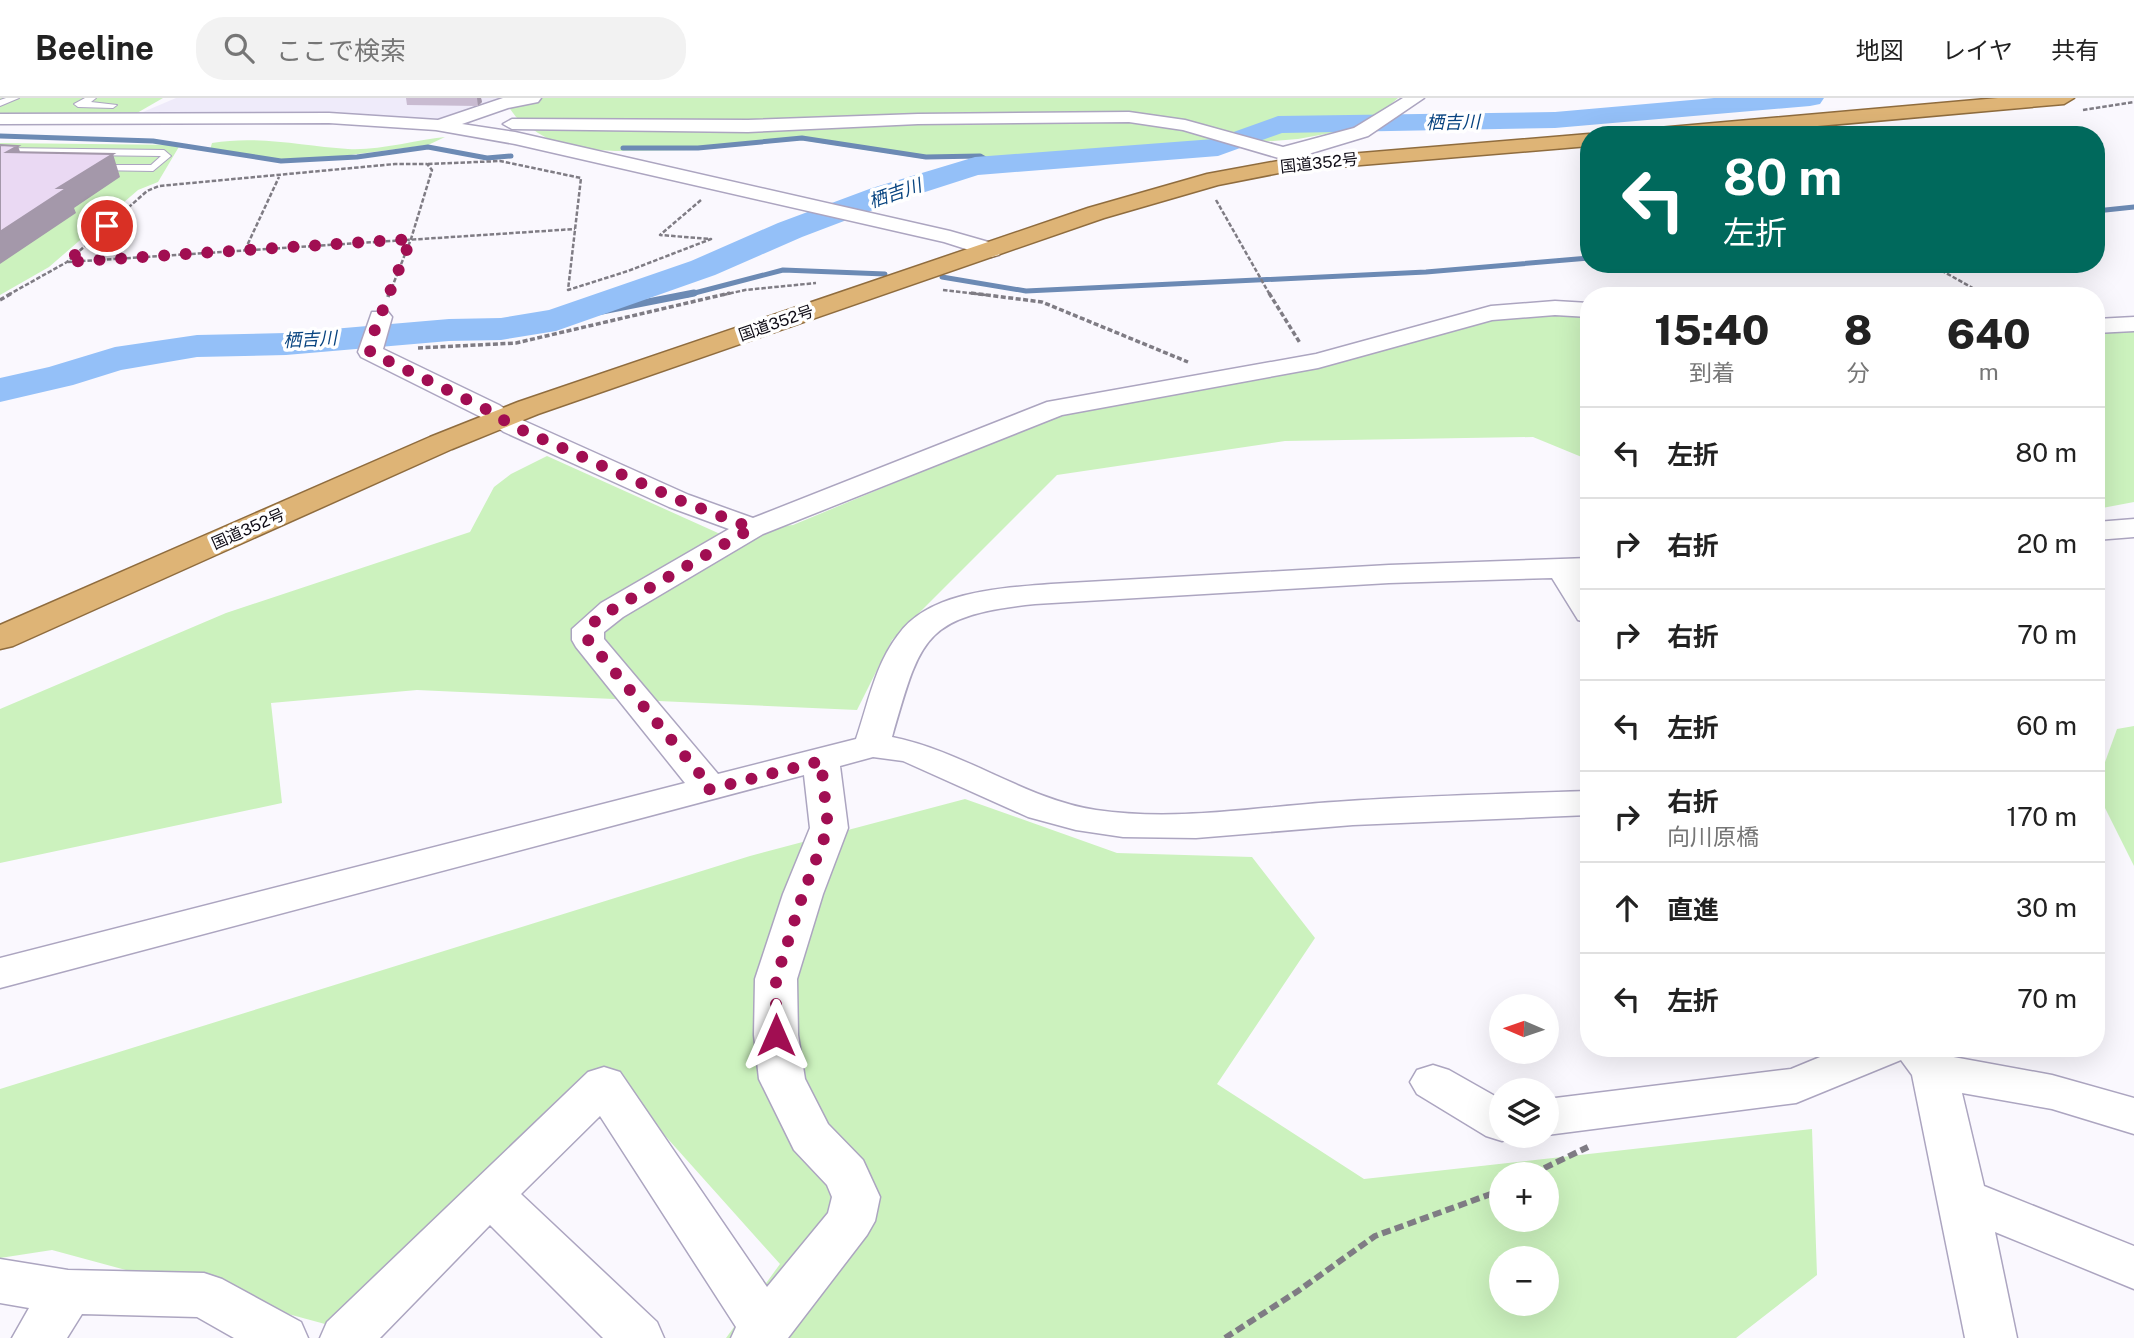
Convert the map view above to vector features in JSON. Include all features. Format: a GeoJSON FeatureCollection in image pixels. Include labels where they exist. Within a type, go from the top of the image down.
{"type":"FeatureCollection","features":[{"type":"Feature","properties":{"kind":"highway"},"geometry":{"type":"LineString","coordinates":[[1748,126],[2064,98]]}},
{"type":"Feature","properties":{"kind":"highway","name":"国道352号"},"geometry":{"type":"LineString","coordinates":[[0,638],[441,443],[595,383],[1096,213],[1200,188],[1286,159],[1580,141]]}},
{"type":"Feature","properties":{"kind":"street"},"geometry":{"type":"LineString","coordinates":[[436,125],[504,103],[533,98]]}},
{"type":"Feature","properties":{"kind":"street"},"geometry":{"type":"LineString","coordinates":[[481,132],[499,126],[528,123],[748,126],[918,119],[1129,117],[1185,125],[1247,143],[1286,159],[1298,151],[1372,127],[1415,98]]}},
{"type":"Feature","properties":{"kind":"street"},"geometry":{"type":"LineString","coordinates":[[0,119],[113,108],[436,125],[481,132],[811,205],[991,250]]}},
{"type":"Feature","properties":{"kind":"street"},"geometry":{"type":"LineString","coordinates":[[707,790],[700,774],[588,640],[588,629],[612,610],[752,528],[1056,408],[1318,361],[1491,313],[1555,308],[1580,309]]}},
{"type":"Feature","properties":{"kind":"street"},"geometry":{"type":"LineString","coordinates":[[380,317],[369,350],[490,411],[502,420],[679,500],[752,528]]}},
{"type":"Feature","properties":{"kind":"street"},"geometry":{"type":"LineString","coordinates":[[2105,326],[2134,324]]}},
{"type":"Feature","properties":{"kind":"street"},"geometry":{"type":"LineString","coordinates":[[2105,530],[2134,528]]}},
{"type":"Feature","properties":{"kind":"street"},"geometry":{"type":"LineString","coordinates":[[872,746],[889,692],[912,637],[929,624],[976,603],[1010,596],[1051,593],[1389,574],[1576,568]]}},
{"type":"Feature","properties":{"kind":"street"},"geometry":{"type":"LineString","coordinates":[[0,973],[872,746],[889,747],[941,762],[1032,805],[1072,817],[1123,825],[1172,826],[1410,809],[1580,803]]}},
{"type":"Feature","properties":{"kind":"street"},"geometry":{"type":"LineString","coordinates":[[346,1338],[604,1084],[761,1333],[850,1221],[856,1197],[846,1174],[811,1138],[782,1079],[776,1035],[776,979],[803,894],[828,828],[821,761]]}},
{"type":"Feature","properties":{"kind":"street"},"geometry":{"type":"LineString","coordinates":[[1559,1116],[1796,1086],[1865,1057]]}},
{"type":"Feature","properties":{"kind":"street"},"geometry":{"type":"LineString","coordinates":[[1991,1338],[1963,1198],[1925,1060],[2134,1116]]}},
{"type":"Feature","properties":{"kind":"street"},"geometry":{"type":"LineString","coordinates":[[1433,1082],[1489,1115]]}},
{"type":"Feature","properties":{"kind":"street"},"geometry":{"type":"LineString","coordinates":[[490,1194],[638,1338]]}},
{"type":"Feature","properties":{"kind":"street"},"geometry":{"type":"LineString","coordinates":[[1963,1198],[2134,1268]]}},
{"type":"Feature","properties":{"kind":"street"},"geometry":{"type":"LineString","coordinates":[[0,1281],[68,1292],[204,1295],[282,1338]]}},
{"type":"Feature","properties":{"kind":"street"},"geometry":{"type":"LineString","coordinates":[[38,1338],[68,1292]]}},
{"type":"Feature","properties":{"kind":"lane"},"geometry":{"type":"LineString","coordinates":[[0,103],[15,98]]}},
{"type":"Feature","properties":{"kind":"lane"},"geometry":{"type":"LineString","coordinates":[[92,98],[78,104],[113,108]]}},
{"type":"Feature","properties":{"kind":"lane"},"geometry":{"type":"LineString","coordinates":[[0,151],[164,153],[166,156],[153,168],[83,167]]}},
{"type":"Feature","properties":{"kind":"path"},"geometry":{"type":"LineString","coordinates":[[0,300],[67,262],[147,191],[159,186],[279,177],[395,164],[510,162],[581,178],[568,289],[628,271],[710,239],[660,235],[705,198]]}},
{"type":"Feature","properties":{"kind":"path"},"geometry":{"type":"LineString","coordinates":[[380,317],[411,239],[432,170],[427,164]]}},
{"type":"Feature","properties":{"kind":"path"},"geometry":{"type":"LineString","coordinates":[[245,250],[279,177]]}},
{"type":"Feature","properties":{"kind":"path"},"geometry":{"type":"LineString","coordinates":[[1200,188],[1283,318],[1301,344],[1318,361]]}},
{"type":"Feature","properties":{"kind":"path"},"geometry":{"type":"LineString","coordinates":[[67,262],[575,229]]}},
{"type":"Feature","properties":{"kind":"path"},"geometry":{"type":"LineString","coordinates":[[1946,273],[1970,287]]}},
{"type":"Feature","properties":{"kind":"path"},"geometry":{"type":"LineString","coordinates":[[369,350],[516,343],[732,292],[774,285],[825,283]]}},
{"type":"Feature","properties":{"kind":"path"},"geometry":{"type":"LineString","coordinates":[[888,284],[1042,302],[1224,377]]}},
{"type":"Feature","properties":{"kind":"path"},"geometry":{"type":"LineString","coordinates":[[1225,1338],[1375,1236],[1489,1195]]}},
{"type":"Feature","properties":{"kind":"shaded area"},"geometry":{"type":"Polygon","coordinates":[[[176,98],[500,98],[443,123],[341,114],[143,112],[176,98]]]}},
{"type":"Feature","properties":{"kind":"green space"},"geometry":{"type":"Polygon","coordinates":[[[0,98],[163,98],[137,113],[0,114],[0,98]]]}},
{"type":"Feature","properties":{"kind":"green space"},"geometry":{"type":"Polygon","coordinates":[[[502,98],[1398,98],[1358,128],[1298,139],[1101,154],[925,159],[801,140],[697,150],[587,149],[552,141],[538,133],[516,117],[502,98]]]}},
{"type":"Feature","properties":{"kind":"green space"},"geometry":{"type":"Polygon","coordinates":[[[445,137],[428,145],[311,160],[282,160],[210,150],[212,143],[246,140],[359,149],[445,137]]]}},
{"type":"Feature","properties":{"kind":"green space"},"geometry":{"type":"Polygon","coordinates":[[[0,143],[180,145],[158,182],[138,190],[49,267],[0,295],[0,143]]]}},
{"type":"Feature","properties":{"kind":"green space"},"geometry":{"type":"Polygon","coordinates":[[[1542,313],[1580,315],[1580,456],[1533,437],[1285,441],[1057,475],[892,640],[857,710],[417,690],[271,703],[282,803],[0,863],[0,709],[226,613],[470,532],[494,487],[511,474],[547,456],[718,533],[793,525],[1056,416],[1119,402],[1322,367],[1491,319],[1542,313]]]}},
{"type":"Feature","properties":{"kind":"green space"},"geometry":{"type":"Polygon","coordinates":[[[2134,330],[2134,502],[2105,507],[2105,332],[2134,330]]]}},
{"type":"Feature","properties":{"kind":"green space"},"geometry":{"type":"Polygon","coordinates":[[[2134,726],[2134,866],[2105,808],[2105,762],[2117,729],[2134,726]]]}},
{"type":"Feature","properties":{"kind":"green space"},"geometry":{"type":"Polygon","coordinates":[[[965,799],[1117,853],[1252,857],[1315,938],[1217,1084],[1364,1179],[1489,1165],[1489,1232],[1559,1232],[1559,1162],[1516,1162],[1812,1129],[1817,1275],[1736,1338],[726,1338],[780,1264],[608,1072],[325,1324],[52,1250],[0,1258],[0,1089],[750,856],[965,799]]]}},
{"type":"Feature","properties":{"kind":"building"},"geometry":{"type":"Polygon","coordinates":[[[0,145],[18,146],[7,152],[113,154],[58,188],[67,188],[0,232],[0,145]]]}},
{"type":"Feature","properties":{"kind":"waterway","name":"栖吉川"},"geometry":{"type":"LineString","coordinates":[[0,390],[59,377],[115,359],[197,346],[286,344],[449,330],[501,329],[556,320],[703,268],[790,230],[883,195],[975,166],[1218,147],[1278,125],[1555,120],[1810,98]]}},
{"type":"Feature","properties":{"kind":"waterway"},"geometry":{"type":"LineString","coordinates":[[0,136],[153,141],[281,161],[357,157],[428,147],[487,158],[511,156]]}},
{"type":"Feature","properties":{"kind":"waterway"},"geometry":{"type":"LineString","coordinates":[[623,148],[698,148],[802,138],[926,157],[980,156],[994,164]]}},
{"type":"Feature","properties":{"kind":"waterway"},"geometry":{"type":"LineString","coordinates":[[2105,210],[2134,207]]}},
{"type":"Feature","properties":{"kind":"waterway"},"geometry":{"type":"LineString","coordinates":[[942,277],[1026,291],[1426,272],[1580,259]]}},
{"type":"Feature","properties":{"kind":"waterway"},"geometry":{"type":"LineString","coordinates":[[687,295],[783,270],[885,274]]}},
{"type":"Feature","properties":{"kind":"waterway"},"geometry":{"type":"LineString","coordinates":[[556,320],[694,293]]}},
{"type":"Feature","properties":{"kind":"route"},"geometry":{"type":"LineString","coordinates":[[107,226],[67,262],[411,239],[374,332],[370,352],[490,411],[513,426],[679,500],[752,528],[598,618],[588,629],[588,640],[700,774],[707,790],[821,761],[828,828],[803,894],[776,979],[776,1035]]}}]}
